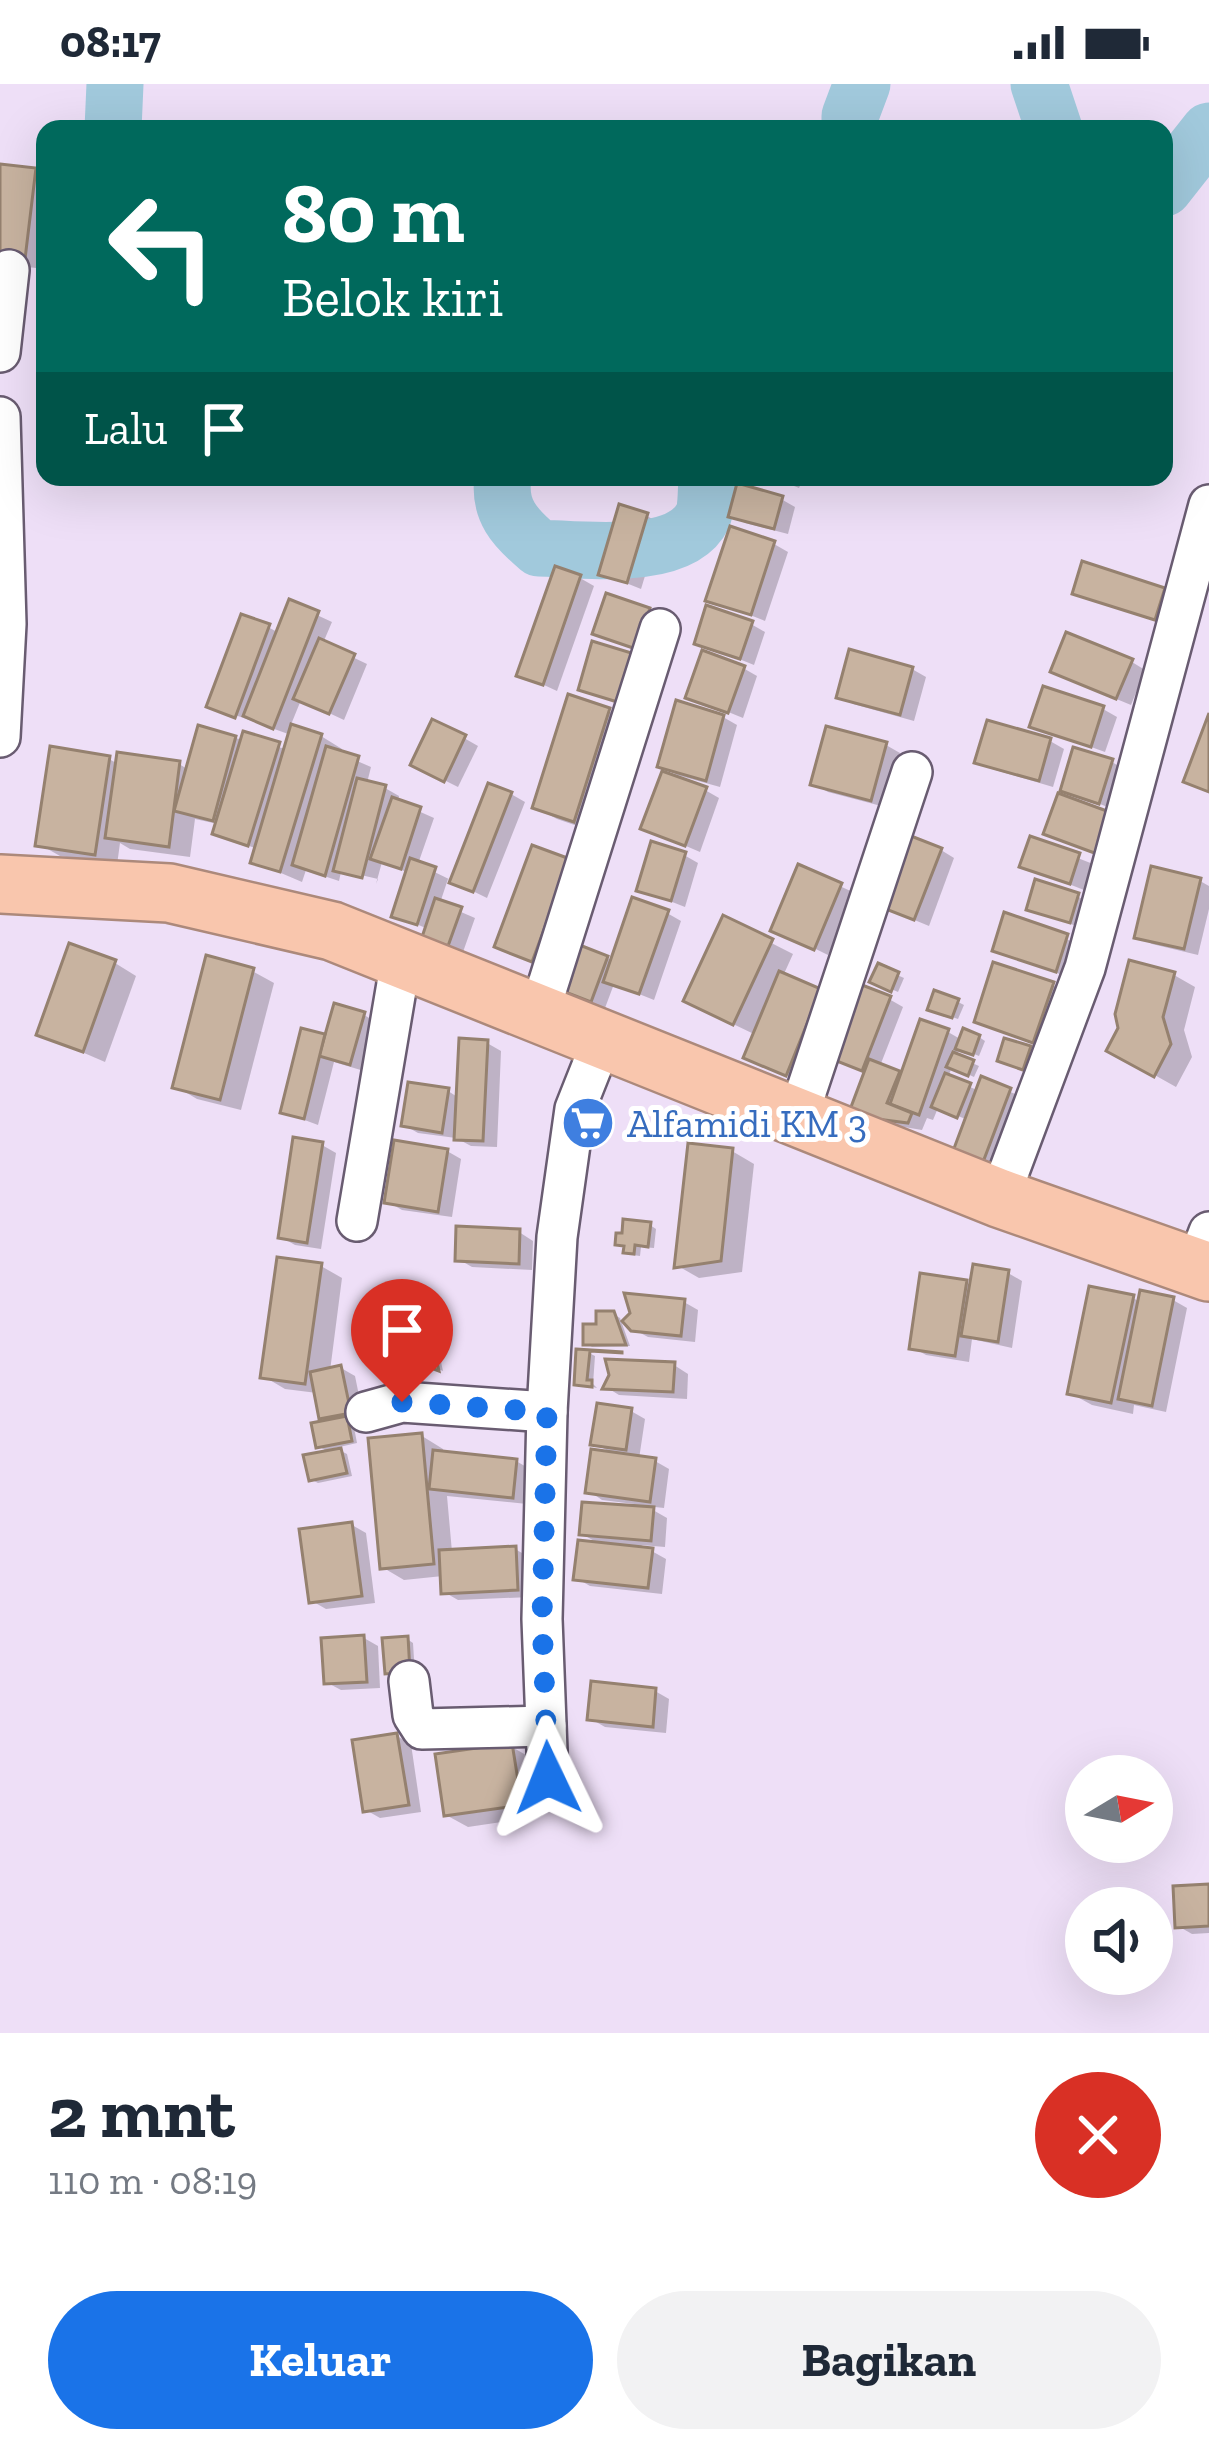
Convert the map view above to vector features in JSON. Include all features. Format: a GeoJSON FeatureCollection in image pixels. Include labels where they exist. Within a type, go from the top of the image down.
{"type":"FeatureCollection","features":[{"type":"Feature","properties":{"kind":"highway"},"geometry":{"type":"LineString","coordinates":[[0,884],[169,893],[332,932],[999,1198],[1205,1257]]}},
{"type":"Feature","properties":{"kind":"street"},"geometry":{"type":"LineString","coordinates":[[0,352],[9,270]]}},
{"type":"Feature","properties":{"kind":"street"},"geometry":{"type":"LineString","coordinates":[[0,417],[6,624],[0,737]]}},
{"type":"Feature","properties":{"kind":"street"},"geometry":{"type":"LineString","coordinates":[[999,1198],[1085,968],[1209,505]]}},
{"type":"Feature","properties":{"kind":"street"},"geometry":{"type":"LineString","coordinates":[[538,1016],[661,629]]}},
{"type":"Feature","properties":{"kind":"street"},"geometry":{"type":"LineString","coordinates":[[797,1119],[912,772]]}},
{"type":"Feature","properties":{"kind":"street"},"geometry":{"type":"LineString","coordinates":[[357,1221],[401,960]]}},
{"type":"Feature","properties":{"kind":"street"},"geometry":{"type":"LineString","coordinates":[[548,1778],[542,1619],[557,1237],[575,1109],[602,1042]]}},
{"type":"Feature","properties":{"kind":"street"},"geometry":{"type":"LineString","coordinates":[[365,1412],[402,1402],[547,1412]]}},
{"type":"Feature","properties":{"kind":"street"},"geometry":{"type":"LineString","coordinates":[[409,1681],[413,1715],[422,1729],[546,1726]]}},
{"type":"Feature","properties":{"kind":"building"},"geometry":{"type":"Polygon","coordinates":[[[0,164],[36,168],[25,259],[0,256],[0,164]]]}},
{"type":"Feature","properties":{"kind":"building"},"geometry":{"type":"Polygon","coordinates":[[[736,486],[783,496],[774,529],[728,517],[736,486]]]}},
{"type":"Feature","properties":{"kind":"building"},"geometry":{"type":"Polygon","coordinates":[[[619,504],[648,513],[627,583],[598,575],[619,504]]]}},
{"type":"Feature","properties":{"kind":"building"},"geometry":{"type":"Polygon","coordinates":[[[730,526],[775,541],[751,615],[705,601],[730,526]]]}},
{"type":"Feature","properties":{"kind":"building"},"geometry":{"type":"Polygon","coordinates":[[[1082,561],[1165,588],[1155,620],[1072,594],[1082,561]]]}},
{"type":"Feature","properties":{"kind":"building"},"geometry":{"type":"Polygon","coordinates":[[[555,566],[581,575],[543,685],[516,676],[555,566]]]}},
{"type":"Feature","properties":{"kind":"building"},"geometry":{"type":"Polygon","coordinates":[[[606,593],[650,608],[636,649],[592,634],[606,593]]]}},
{"type":"Feature","properties":{"kind":"building"},"geometry":{"type":"Polygon","coordinates":[[[289,599],[319,611],[273,729],[243,716],[289,599]]]}},
{"type":"Feature","properties":{"kind":"building"},"geometry":{"type":"Polygon","coordinates":[[[706,605],[753,621],[740,659],[694,644],[706,605]]]}},
{"type":"Feature","properties":{"kind":"building"},"geometry":{"type":"Polygon","coordinates":[[[241,614],[270,624],[235,718],[206,707],[241,614]]]}},
{"type":"Feature","properties":{"kind":"building"},"geometry":{"type":"Polygon","coordinates":[[[1066,632],[1133,659],[1116,699],[1050,672],[1066,632]]]}},
{"type":"Feature","properties":{"kind":"building"},"geometry":{"type":"Polygon","coordinates":[[[319,638],[355,654],[329,714],[293,699],[319,638]]]}},
{"type":"Feature","properties":{"kind":"building"},"geometry":{"type":"Polygon","coordinates":[[[592,641],[638,655],[624,704],[578,690],[592,641]]]}},
{"type":"Feature","properties":{"kind":"building"},"geometry":{"type":"Polygon","coordinates":[[[849,649],[913,667],[900,715],[836,698],[849,649]]]}},
{"type":"Feature","properties":{"kind":"building"},"geometry":{"type":"Polygon","coordinates":[[[702,650],[745,666],[728,713],[685,698],[702,650]]]}},
{"type":"Feature","properties":{"kind":"building"},"geometry":{"type":"Polygon","coordinates":[[[1043,686],[1104,706],[1091,747],[1029,727],[1043,686]]]}},
{"type":"Feature","properties":{"kind":"building"},"geometry":{"type":"Polygon","coordinates":[[[568,694],[610,708],[574,822],[532,808],[568,694]]]}},
{"type":"Feature","properties":{"kind":"building"},"geometry":{"type":"Polygon","coordinates":[[[676,700],[724,715],[706,781],[657,767],[676,700]]]}},
{"type":"Feature","properties":{"kind":"building"},"geometry":{"type":"Polygon","coordinates":[[[1209,713],[1209,792],[1183,782],[1209,713]]]}},
{"type":"Feature","properties":{"kind":"building"},"geometry":{"type":"Polygon","coordinates":[[[432,719],[466,735],[444,782],[410,765],[432,719]]]}},
{"type":"Feature","properties":{"kind":"building"},"geometry":{"type":"Polygon","coordinates":[[[987,720],[1051,738],[1039,781],[974,763],[987,720]]]}},
{"type":"Feature","properties":{"kind":"building"},"geometry":{"type":"Polygon","coordinates":[[[291,724],[322,734],[280,872],[250,863],[291,724]]]}},
{"type":"Feature","properties":{"kind":"building"},"geometry":{"type":"Polygon","coordinates":[[[198,725],[236,736],[213,821],[174,811],[198,725]]]}},
{"type":"Feature","properties":{"kind":"building"},"geometry":{"type":"Polygon","coordinates":[[[826,726],[887,742],[871,801],[810,785],[826,726]]]}},
{"type":"Feature","properties":{"kind":"building"},"geometry":{"type":"Polygon","coordinates":[[[243,731],[280,742],[248,846],[212,834],[243,731]]]}},
{"type":"Feature","properties":{"kind":"building"},"geometry":{"type":"Polygon","coordinates":[[[50,746],[110,756],[95,855],[35,846],[50,746]]]}},
{"type":"Feature","properties":{"kind":"building"},"geometry":{"type":"Polygon","coordinates":[[[326,746],[359,756],[325,876],[292,865],[326,746]]]}},
{"type":"Feature","properties":{"kind":"building"},"geometry":{"type":"Polygon","coordinates":[[[1073,747],[1113,759],[1099,804],[1060,791],[1073,747]]]}},
{"type":"Feature","properties":{"kind":"building"},"geometry":{"type":"Polygon","coordinates":[[[117,752],[180,761],[169,847],[105,838],[117,752]]]}},
{"type":"Feature","properties":{"kind":"building"},"geometry":{"type":"Polygon","coordinates":[[[662,771],[707,787],[685,846],[640,829],[662,771]]]}},
{"type":"Feature","properties":{"kind":"building"},"geometry":{"type":"Polygon","coordinates":[[[357,778],[386,785],[362,878],[333,871],[357,778]]]}},
{"type":"Feature","properties":{"kind":"building"},"geometry":{"type":"Polygon","coordinates":[[[488,783],[512,792],[473,892],[449,883],[488,783]]]}},
{"type":"Feature","properties":{"kind":"building"},"geometry":{"type":"Polygon","coordinates":[[[1058,793],[1123,817],[1108,858],[1043,834],[1058,793]]]}},
{"type":"Feature","properties":{"kind":"building"},"geometry":{"type":"Polygon","coordinates":[[[392,797],[421,807],[401,869],[370,859],[392,797]]]}},
{"type":"Feature","properties":{"kind":"building"},"geometry":{"type":"Polygon","coordinates":[[[911,836],[942,848],[914,920],[883,908],[911,836]]]}},
{"type":"Feature","properties":{"kind":"building"},"geometry":{"type":"Polygon","coordinates":[[[1030,836],[1080,853],[1070,884],[1019,867],[1030,836]]]}},
{"type":"Feature","properties":{"kind":"building"},"geometry":{"type":"Polygon","coordinates":[[[651,841],[686,852],[671,901],[636,891],[651,841]]]}},
{"type":"Feature","properties":{"kind":"building"},"geometry":{"type":"Polygon","coordinates":[[[532,845],[570,859],[532,962],[494,947],[532,845]]]}},
{"type":"Feature","properties":{"kind":"building"},"geometry":{"type":"Polygon","coordinates":[[[410,858],[436,867],[417,925],[391,917],[410,858]]]}},
{"type":"Feature","properties":{"kind":"building"},"geometry":{"type":"Polygon","coordinates":[[[798,864],[842,883],[814,950],[770,931],[798,864]]]}},
{"type":"Feature","properties":{"kind":"building"},"geometry":{"type":"Polygon","coordinates":[[[1151,866],[1201,878],[1184,949],[1134,938],[1151,866]]]}},
{"type":"Feature","properties":{"kind":"building"},"geometry":{"type":"Polygon","coordinates":[[[1035,879],[1079,893],[1070,923],[1026,910],[1035,879]]]}},
{"type":"Feature","properties":{"kind":"building"},"geometry":{"type":"Polygon","coordinates":[[[632,897],[669,910],[639,994],[603,982],[632,897]]]}},
{"type":"Feature","properties":{"kind":"building"},"geometry":{"type":"Polygon","coordinates":[[[435,898],[462,907],[448,946],[422,937],[435,898]]]}},
{"type":"Feature","properties":{"kind":"building"},"geometry":{"type":"Polygon","coordinates":[[[1004,912],[1068,934],[1056,972],[992,951],[1004,912]]]}},
{"type":"Feature","properties":{"kind":"building"},"geometry":{"type":"Polygon","coordinates":[[[723,915],[773,939],[733,1025],[683,1001],[723,915]]]}},
{"type":"Feature","properties":{"kind":"building"},"geometry":{"type":"Polygon","coordinates":[[[69,943],[116,960],[83,1052],[36,1035],[69,943]]]}},
{"type":"Feature","properties":{"kind":"building"},"geometry":{"type":"Polygon","coordinates":[[[577,944],[608,956],[591,1002],[560,990],[577,944]]]}},
{"type":"Feature","properties":{"kind":"building"},"geometry":{"type":"Polygon","coordinates":[[[206,955],[254,968],[220,1100],[172,1088],[206,955]]]}},
{"type":"Feature","properties":{"kind":"building"},"geometry":{"type":"Polygon","coordinates":[[[1129,960],[1175,972],[1163,1017],[1171,1044],[1154,1077],[1106,1051],[1118,1028],[1115,1014],[1129,960]]]}},
{"type":"Feature","properties":{"kind":"building"},"geometry":{"type":"Polygon","coordinates":[[[993,962],[1054,982],[1033,1043],[974,1022],[993,962]]]}},
{"type":"Feature","properties":{"kind":"building"},"geometry":{"type":"Polygon","coordinates":[[[878,963],[899,972],[891,992],[869,982],[878,963]]]}},
{"type":"Feature","properties":{"kind":"building"},"geometry":{"type":"Polygon","coordinates":[[[779,971],[821,989],[786,1076],[743,1058],[779,971]]]}},
{"type":"Feature","properties":{"kind":"building"},"geometry":{"type":"Polygon","coordinates":[[[862,985],[891,996],[862,1071],[834,1060],[862,985]]]}},
{"type":"Feature","properties":{"kind":"building"},"geometry":{"type":"Polygon","coordinates":[[[934,990],[959,999],[952,1018],[927,1010],[934,990]]]}},
{"type":"Feature","properties":{"kind":"building"},"geometry":{"type":"Polygon","coordinates":[[[334,1003],[365,1012],[350,1065],[319,1056],[334,1003]]]}},
{"type":"Feature","properties":{"kind":"building"},"geometry":{"type":"Polygon","coordinates":[[[920,1019],[949,1029],[919,1115],[890,1104],[920,1019]]]}},
{"type":"Feature","properties":{"kind":"building"},"geometry":{"type":"Polygon","coordinates":[[[301,1028],[325,1034],[304,1119],[280,1113],[301,1028]]]}},
{"type":"Feature","properties":{"kind":"building"},"geometry":{"type":"Polygon","coordinates":[[[963,1028],[980,1035],[973,1055],[955,1049],[963,1028]]]}},
{"type":"Feature","properties":{"kind":"building"},"geometry":{"type":"Polygon","coordinates":[[[459,1038],[488,1040],[483,1141],[454,1140],[459,1038]]]}},
{"type":"Feature","properties":{"kind":"building"},"geometry":{"type":"Polygon","coordinates":[[[1004,1038],[1031,1046],[1023,1070],[997,1061],[1004,1038]]]}},
{"type":"Feature","properties":{"kind":"building"},"geometry":{"type":"Polygon","coordinates":[[[953,1052],[974,1060],[968,1076],[946,1067],[953,1052]]]}},
{"type":"Feature","properties":{"kind":"building"},"geometry":{"type":"Polygon","coordinates":[[[869,1059],[900,1071],[887,1103],[912,1113],[908,1123],[884,1120],[881,1128],[848,1115],[869,1059]]]}},
{"type":"Feature","properties":{"kind":"building"},"geometry":{"type":"Polygon","coordinates":[[[945,1073],[971,1083],[957,1118],[931,1107],[945,1073]]]}},
{"type":"Feature","properties":{"kind":"building"},"geometry":{"type":"Polygon","coordinates":[[[981,1076],[1011,1088],[983,1162],[953,1151],[981,1076]]]}},
{"type":"Feature","properties":{"kind":"building"},"geometry":{"type":"Polygon","coordinates":[[[408,1082],[449,1088],[442,1133],[401,1126],[408,1082]]]}},
{"type":"Feature","properties":{"kind":"building"},"geometry":{"type":"Polygon","coordinates":[[[293,1137],[323,1142],[307,1243],[278,1238],[293,1137]]]}},
{"type":"Feature","properties":{"kind":"building"},"geometry":{"type":"Polygon","coordinates":[[[394,1140],[448,1149],[438,1212],[384,1203],[394,1140]]]}},
{"type":"Feature","properties":{"kind":"building"},"geometry":{"type":"Polygon","coordinates":[[[688,1143],[733,1148],[721,1261],[674,1268],[688,1143]]]}},
{"type":"Feature","properties":{"kind":"building"},"geometry":{"type":"Polygon","coordinates":[[[623,1219],[651,1222],[648,1247],[635,1245],[634,1254],[623,1253],[624,1246],[615,1245],[623,1219]]]}},
{"type":"Feature","properties":{"kind":"building"},"geometry":{"type":"Polygon","coordinates":[[[456,1226],[520,1229],[519,1264],[455,1261],[456,1226]]]}},
{"type":"Feature","properties":{"kind":"building"},"geometry":{"type":"Polygon","coordinates":[[[277,1257],[322,1263],[305,1384],[260,1378],[277,1257]]]}},
{"type":"Feature","properties":{"kind":"building"},"geometry":{"type":"Polygon","coordinates":[[[973,1264],[1009,1270],[998,1342],[961,1336],[973,1264]]]}},
{"type":"Feature","properties":{"kind":"building"},"geometry":{"type":"Polygon","coordinates":[[[920,1273],[967,1280],[955,1356],[909,1349],[920,1273]]]}},
{"type":"Feature","properties":{"kind":"building"},"geometry":{"type":"Polygon","coordinates":[[[1089,1286],[1134,1295],[1111,1403],[1067,1394],[1089,1286]]]}},
{"type":"Feature","properties":{"kind":"building"},"geometry":{"type":"Polygon","coordinates":[[[1140,1290],[1174,1297],[1152,1406],[1118,1399],[1140,1290]]]}},
{"type":"Feature","properties":{"kind":"building"},"geometry":{"type":"Polygon","coordinates":[[[624,1293],[685,1299],[681,1336],[631,1331],[622,1321],[630,1313],[624,1293]]]}},
{"type":"Feature","properties":{"kind":"building"},"geometry":{"type":"Polygon","coordinates":[[[596,1311],[614,1311],[626,1345],[583,1345],[583,1324],[596,1324],[596,1311]]]}},
{"type":"Feature","properties":{"kind":"building"},"geometry":{"type":"Polygon","coordinates":[[[431,1336],[439,1371],[379,1348],[431,1336]]]}},
{"type":"Feature","properties":{"kind":"building"},"geometry":{"type":"Polygon","coordinates":[[[576,1349],[622,1353],[590,1351],[587,1380],[592,1380],[592,1387],[574,1385],[576,1349]]]}},
{"type":"Feature","properties":{"kind":"building"},"geometry":{"type":"Polygon","coordinates":[[[605,1359],[675,1362],[673,1392],[602,1389],[609,1375],[605,1359]]]}},
{"type":"Feature","properties":{"kind":"building"},"geometry":{"type":"Polygon","coordinates":[[[341,1365],[351,1413],[319,1419],[310,1372],[341,1365]]]}},
{"type":"Feature","properties":{"kind":"building"},"geometry":{"type":"Polygon","coordinates":[[[597,1403],[632,1408],[626,1450],[590,1445],[597,1403]]]}},
{"type":"Feature","properties":{"kind":"building"},"geometry":{"type":"Polygon","coordinates":[[[347,1416],[352,1441],[316,1448],[311,1423],[347,1416]]]}},
{"type":"Feature","properties":{"kind":"building"},"geometry":{"type":"Polygon","coordinates":[[[422,1433],[434,1564],[380,1569],[368,1438],[422,1433]]]}},
{"type":"Feature","properties":{"kind":"building"},"geometry":{"type":"Polygon","coordinates":[[[341,1448],[347,1473],[309,1481],[303,1455],[341,1448]]]}},
{"type":"Feature","properties":{"kind":"building"},"geometry":{"type":"Polygon","coordinates":[[[591,1449],[656,1458],[650,1502],[585,1493],[591,1449]]]}},
{"type":"Feature","properties":{"kind":"building"},"geometry":{"type":"Polygon","coordinates":[[[433,1450],[517,1459],[513,1498],[429,1489],[433,1450]]]}},
{"type":"Feature","properties":{"kind":"building"},"geometry":{"type":"Polygon","coordinates":[[[582,1502],[654,1507],[651,1541],[579,1535],[582,1502]]]}},
{"type":"Feature","properties":{"kind":"building"},"geometry":{"type":"Polygon","coordinates":[[[352,1522],[362,1596],[309,1603],[299,1529],[352,1522]]]}},
{"type":"Feature","properties":{"kind":"building"},"geometry":{"type":"Polygon","coordinates":[[[578,1540],[653,1548],[648,1588],[573,1580],[578,1540]]]}},
{"type":"Feature","properties":{"kind":"building"},"geometry":{"type":"Polygon","coordinates":[[[516,1546],[518,1590],[441,1594],[439,1550],[516,1546]]]}},
{"type":"Feature","properties":{"kind":"building"},"geometry":{"type":"Polygon","coordinates":[[[364,1635],[367,1682],[324,1684],[321,1638],[364,1635]]]}},
{"type":"Feature","properties":{"kind":"building"},"geometry":{"type":"Polygon","coordinates":[[[408,1636],[410,1672],[385,1674],[382,1638],[408,1636]]]}},
{"type":"Feature","properties":{"kind":"building"},"geometry":{"type":"Polygon","coordinates":[[[591,1681],[656,1688],[653,1727],[587,1720],[591,1681]]]}},
{"type":"Feature","properties":{"kind":"building"},"geometry":{"type":"Polygon","coordinates":[[[397,1733],[409,1805],[363,1812],[352,1740],[397,1733]]]}},
{"type":"Feature","properties":{"kind":"building"},"geometry":{"type":"Polygon","coordinates":[[[512,1743],[522,1805],[444,1816],[435,1754],[512,1743]]]}},
{"type":"Feature","properties":{"kind":"building"},"geometry":{"type":"Polygon","coordinates":[[[1209,1884],[1209,1926],[1175,1928],[1173,1886],[1209,1884]]]}},
{"type":"Feature","properties":{"kind":"waterway"},"geometry":{"type":"LineString","coordinates":[[113,120],[115,84]]}},
{"type":"Feature","properties":{"kind":"waterway"},"geometry":{"type":"LineString","coordinates":[[850,120],[862,84]]}},
{"type":"Feature","properties":{"kind":"waterway"},"geometry":{"type":"LineString","coordinates":[[1039,84],[1051,120]]}},
{"type":"Feature","properties":{"kind":"waterway"},"geometry":{"type":"LineString","coordinates":[[1173,177],[1209,131]]}},
{"type":"Feature","properties":{"kind":"waterway"},"geometry":{"type":"LineString","coordinates":[[502,486],[510,517],[539,548],[603,551],[652,547],[691,531],[703,516],[706,486]]}},
{"type":"Feature","properties":{"kind":"place","name":"Alfamidi KM 3"},"geometry":{"type":"Point","coordinates":[588,1123]}},
{"type":"Feature","properties":{"kind":"route"},"geometry":{"type":"LineString","coordinates":[[402,1402],[547,1412],[542,1619],[548,1778]]}}]}
